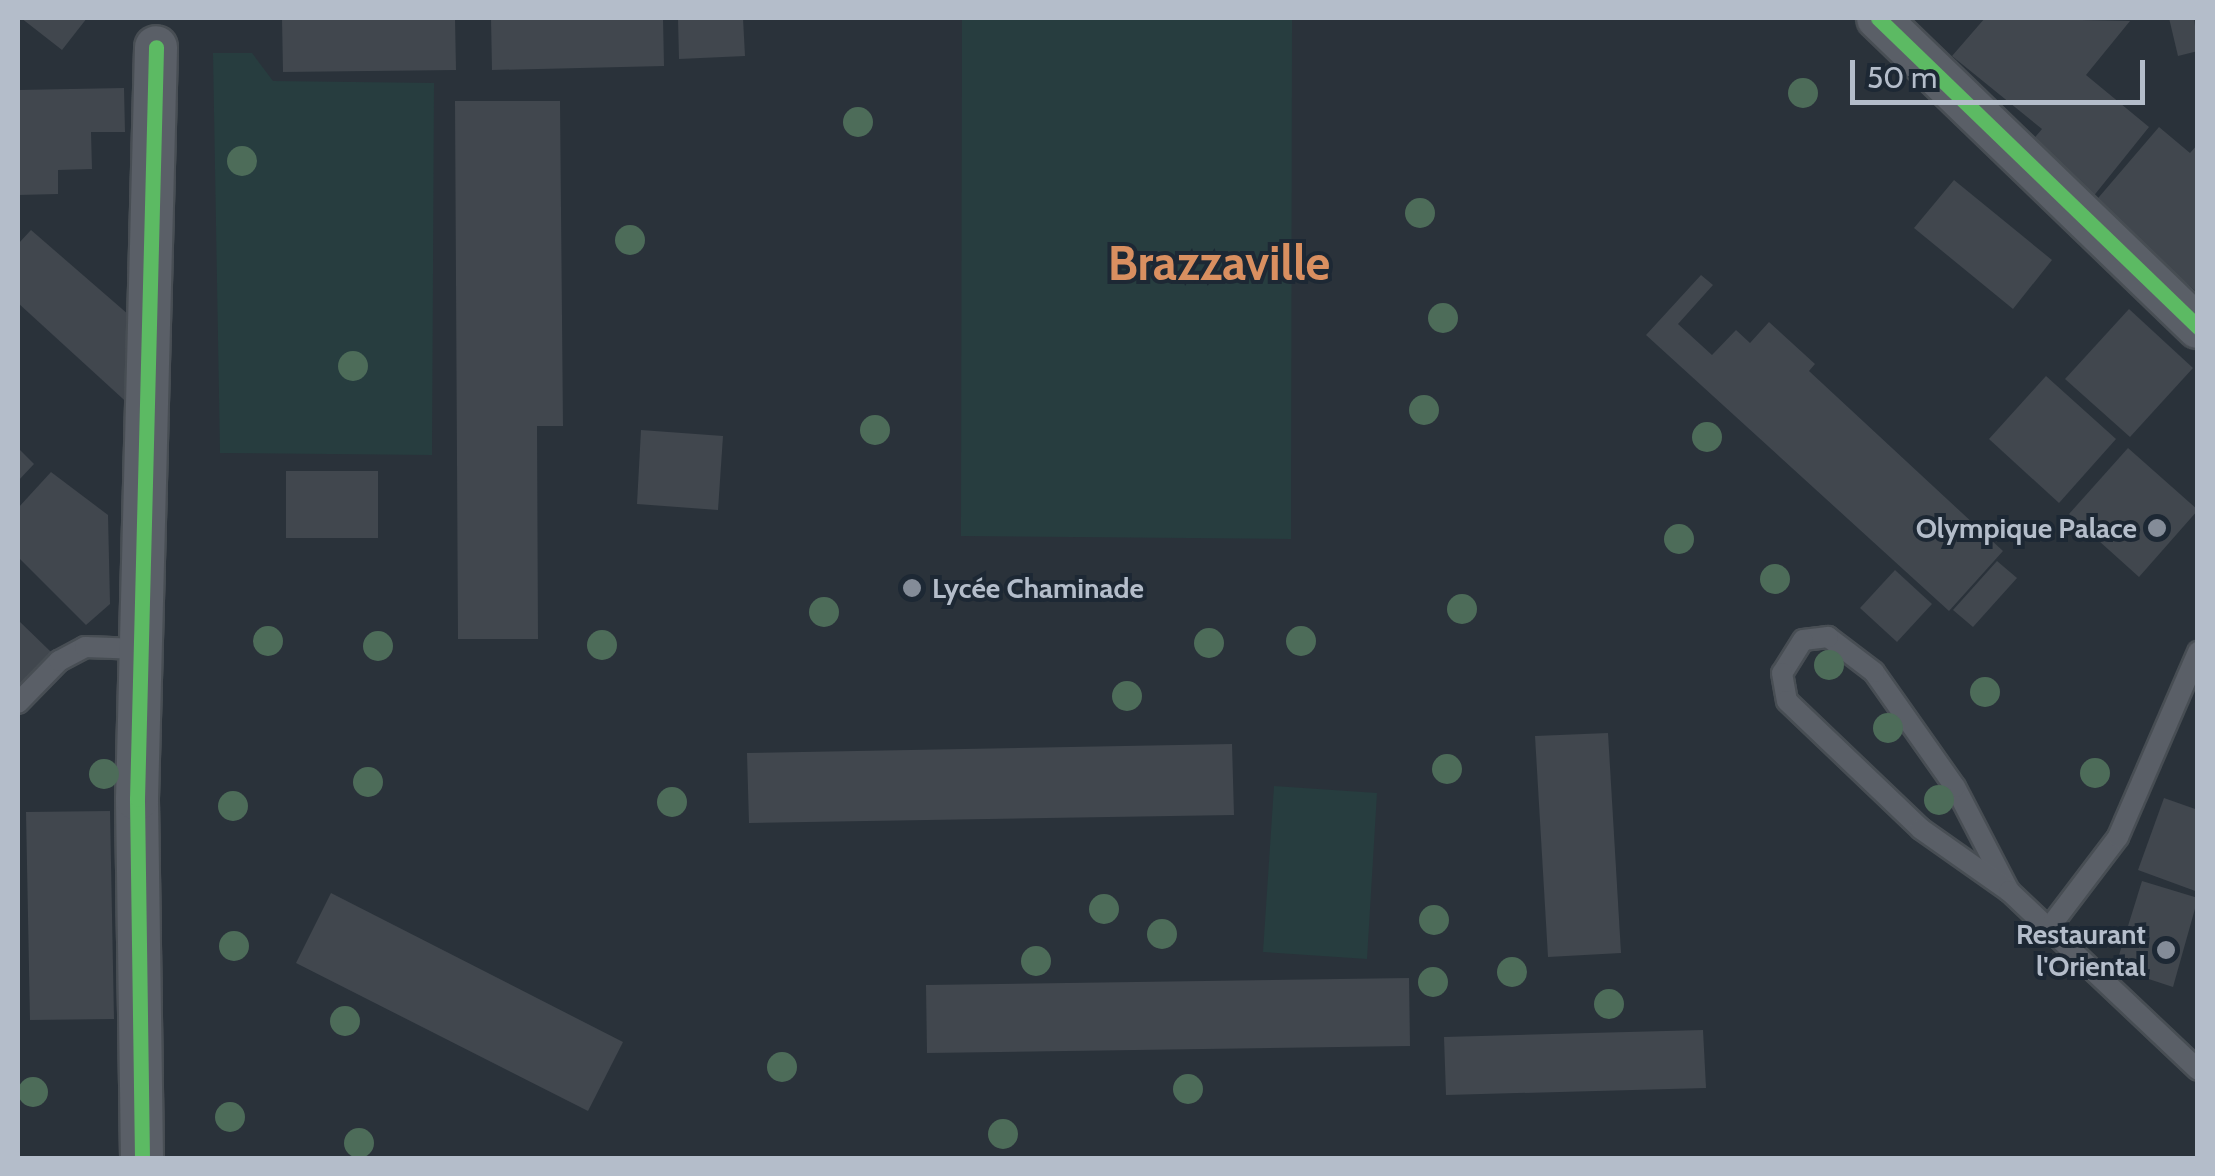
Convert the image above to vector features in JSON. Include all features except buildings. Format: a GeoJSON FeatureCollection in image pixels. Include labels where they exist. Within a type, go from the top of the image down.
{"type":"FeatureCollection","features":[{"type":"Feature","properties":{"kind":"street"},"geometry":{"type":"LineString","coordinates":[[1878,18],[2198,327]]}},
{"type":"Feature","properties":{"kind":"street"},"geometry":{"type":"LineString","coordinates":[[142,1158],[140,649],[156,47]]}},
{"type":"Feature","properties":{"kind":"lane"},"geometry":{"type":"LineString","coordinates":[[2010,891],[1955,787],[1874,672],[1828,637],[1802,640],[1782,673],[1787,701],[1921,828],[2010,891],[2198,1070]]}},
{"type":"Feature","properties":{"kind":"lane"},"geometry":{"type":"LineString","coordinates":[[18,704],[59,661],[85,647],[140,649]]}},
{"type":"Feature","properties":{"kind":"lane"},"geometry":{"type":"LineString","coordinates":[[2049,928],[2118,836],[2198,652]]}},
{"type":"Feature","properties":{"kind":"green space"},"geometry":{"type":"Polygon","coordinates":[[[962,18],[1292,18],[1291,539],[961,536],[962,18]]]}},
{"type":"Feature","properties":{"kind":"green space"},"geometry":{"type":"Polygon","coordinates":[[[213,53],[252,53],[273,81],[434,83],[432,455],[220,453],[213,53]]]}},
{"type":"Feature","properties":{"kind":"green space"},"geometry":{"type":"Polygon","coordinates":[[[1274,786],[1377,793],[1367,959],[1263,952],[1274,786]]]}},
{"type":"Feature","properties":{"kind":"cycle path"},"geometry":{"type":"LineString","coordinates":[[1878,18],[2198,327]]}},
{"type":"Feature","properties":{"kind":"cycle path"},"geometry":{"type":"LineString","coordinates":[[142,1158],[137,799],[156,47]]}},
{"type":"Feature","properties":{"kind":"place","name":"Olympique Palace"},"geometry":{"type":"Point","coordinates":[2157,528]}},
{"type":"Feature","properties":{"kind":"place","name":"Lycée Chaminade"},"geometry":{"type":"Point","coordinates":[912,588]}},
{"type":"Feature","properties":{"kind":"place","name":"Restaurant l'Oriental"},"geometry":{"type":"Point","coordinates":[2166,950]}},
{"type":"Feature","properties":{"kind":"district","name":"Brazzaville"},"geometry":{"type":"Point","coordinates":[1219,264]}}]}
